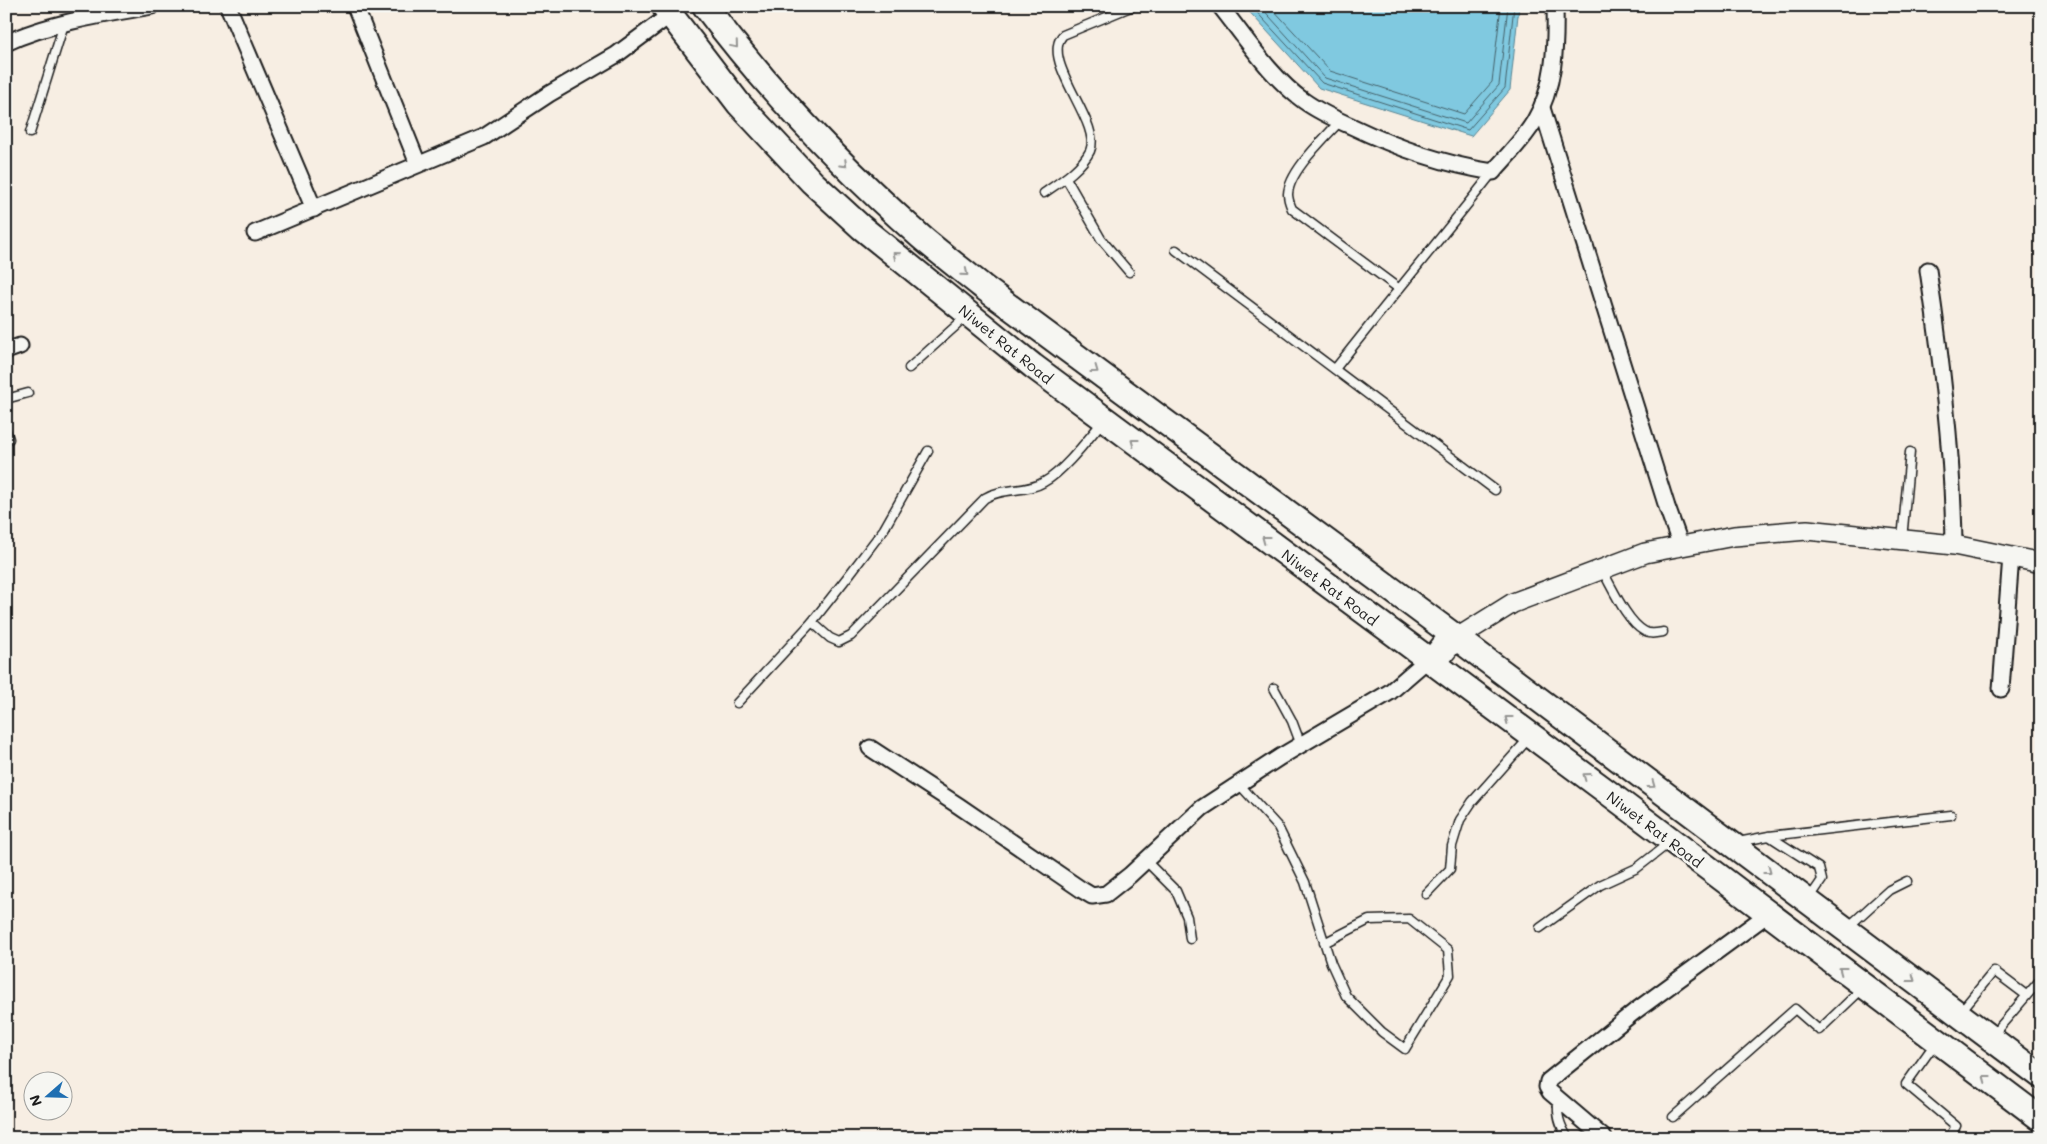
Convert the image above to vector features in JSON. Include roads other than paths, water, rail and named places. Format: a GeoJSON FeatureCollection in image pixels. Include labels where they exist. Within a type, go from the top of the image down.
{"type":"FeatureCollection","features":[{"type":"Feature","properties":{"kind":"main road","name":"Niwet Rat Road"},"geometry":{"type":"LineString","coordinates":[[705,6],[775,92],[822,144],[921,238],[1020,314],[1453,635],[2041,1076]]}},
{"type":"Feature","properties":{"kind":"main road","name":"Niwet Rat Road"},"geometry":{"type":"LineString","coordinates":[[667,11],[739,104],[812,182],[861,227],[1033,366],[1610,794],[1671,842],[2033,1113]]}},
{"type":"Feature","properties":{"kind":"street"},"geometry":{"type":"LineString","coordinates":[[6,43],[22,35],[115,9],[152,6]]}},
{"type":"Feature","properties":{"kind":"street"},"geometry":{"type":"LineString","coordinates":[[228,6],[314,209]]}},
{"type":"Feature","properties":{"kind":"street"},"geometry":{"type":"LineString","coordinates":[[355,6],[418,164]]}},
{"type":"Feature","properties":{"kind":"street"},"geometry":{"type":"LineString","coordinates":[[1220,6],[1265,63],[1304,101],[1340,121],[1406,150],[1456,165],[1493,172],[1522,140],[1542,108],[1553,69],[1555,6]]}},
{"type":"Feature","properties":{"kind":"street"},"geometry":{"type":"LineString","coordinates":[[255,233],[484,137],[550,94],[616,55],[667,11]]}},
{"type":"Feature","properties":{"kind":"street"},"geometry":{"type":"LineString","coordinates":[[1542,108],[1592,262],[1667,507],[1681,546]]}},
{"type":"Feature","properties":{"kind":"street"},"geometry":{"type":"LineString","coordinates":[[1928,270],[1940,346],[1950,437],[1954,545]]}},
{"type":"Feature","properties":{"kind":"street"},"geometry":{"type":"LineString","coordinates":[[870,748],[1092,896],[1106,894],[1202,808],[1300,745],[1390,692],[1431,662],[1453,635],[1513,603],[1601,568],[1645,553],[1734,536],[1807,530],[1954,545],[2041,562]]}},
{"type":"Feature","properties":{"kind":"street"},"geometry":{"type":"LineString","coordinates":[[2001,689],[2011,556]]}},
{"type":"Feature","properties":{"kind":"street"},"geometry":{"type":"LineString","coordinates":[[1604,1138],[1547,1088],[1548,1081],[1634,1012],[1768,914]]}},
{"type":"Feature","properties":{"kind":"lane"},"geometry":{"type":"LineString","coordinates":[[1044,193],[1066,178],[1090,151],[1092,143],[1086,123],[1056,50],[1058,43],[1063,35],[1133,6]]}},
{"type":"Feature","properties":{"kind":"lane"},"geometry":{"type":"LineString","coordinates":[[30,133],[64,24]]}},
{"type":"Feature","properties":{"kind":"lane"},"geometry":{"type":"LineString","coordinates":[[1340,121],[1307,158],[1293,178],[1289,188],[1288,201],[1298,213],[1398,288]]}},
{"type":"Feature","properties":{"kind":"lane"},"geometry":{"type":"LineString","coordinates":[[1336,369],[1398,288],[1493,172]]}},
{"type":"Feature","properties":{"kind":"lane"},"geometry":{"type":"LineString","coordinates":[[1066,178],[1102,239],[1130,272]]}},
{"type":"Feature","properties":{"kind":"lane"},"geometry":{"type":"LineString","coordinates":[[1176,250],[1496,490]]}},
{"type":"Feature","properties":{"kind":"lane"},"geometry":{"type":"LineString","coordinates":[[910,368],[969,314]]}},
{"type":"Feature","properties":{"kind":"lane"},"geometry":{"type":"LineString","coordinates":[[6,399],[28,393]]}},
{"type":"Feature","properties":{"kind":"lane"},"geometry":{"type":"LineString","coordinates":[[812,622],[830,638],[839,642],[852,636],[985,498],[993,493],[1028,488],[1044,482],[1071,460],[1105,420]]}},
{"type":"Feature","properties":{"kind":"lane"},"geometry":{"type":"LineString","coordinates":[[737,703],[812,622],[884,529],[928,451]]}},
{"type":"Feature","properties":{"kind":"lane"},"geometry":{"type":"LineString","coordinates":[[1902,540],[1910,452]]}},
{"type":"Feature","properties":{"kind":"lane"},"geometry":{"type":"LineString","coordinates":[[1601,568],[1624,610],[1643,631],[1652,634],[1663,632]]}},
{"type":"Feature","properties":{"kind":"lane"},"geometry":{"type":"LineString","coordinates":[[1274,688],[1292,720],[1300,745]]}},
{"type":"Feature","properties":{"kind":"lane"},"geometry":{"type":"LineString","coordinates":[[1426,894],[1450,869],[1452,846],[1460,820],[1472,802],[1530,736]]}},
{"type":"Feature","properties":{"kind":"lane"},"geometry":{"type":"LineString","coordinates":[[1238,784],[1278,827],[1305,882],[1324,943],[1346,996],[1382,1032],[1405,1049],[1450,975],[1448,950],[1409,920],[1370,920],[1324,943]]}},
{"type":"Feature","properties":{"kind":"lane"},"geometry":{"type":"LineString","coordinates":[[1731,844],[1769,836],[1951,815]]}},
{"type":"Feature","properties":{"kind":"lane"},"geometry":{"type":"LineString","coordinates":[[1769,836],[1819,868],[1822,880],[1808,901]]}},
{"type":"Feature","properties":{"kind":"lane"},"geometry":{"type":"LineString","coordinates":[[1540,928],[1600,885],[1637,868],[1671,842]]}},
{"type":"Feature","properties":{"kind":"lane"},"geometry":{"type":"LineString","coordinates":[[1145,860],[1176,891],[1186,917],[1190,939]]}},
{"type":"Feature","properties":{"kind":"lane"},"geometry":{"type":"LineString","coordinates":[[1845,929],[1889,890],[1907,881]]}},
{"type":"Feature","properties":{"kind":"lane"},"geometry":{"type":"LineString","coordinates":[[1959,1014],[1994,971],[2026,995]]}},
{"type":"Feature","properties":{"kind":"lane"},"geometry":{"type":"LineString","coordinates":[[1990,1038],[2041,978]]}},
{"type":"Feature","properties":{"kind":"lane"},"geometry":{"type":"LineString","coordinates":[[1673,1117],[1795,1009],[1819,1030],[1865,987]]}},
{"type":"Feature","properties":{"kind":"lane"},"geometry":{"type":"LineString","coordinates":[[1937,1041],[1906,1084],[1956,1126],[1949,1138]]}},
{"type":"Feature","properties":{"kind":"lane"},"geometry":{"type":"LineString","coordinates":[[1558,1099],[1557,1115],[1561,1127],[1568,1138]]}},
{"type":"Feature","properties":{"kind":"water"},"geometry":{"type":"Polygon","coordinates":[[[1244,6],[1519,6],[1510,90],[1471,136],[1319,88],[1244,6]]]}}]}
